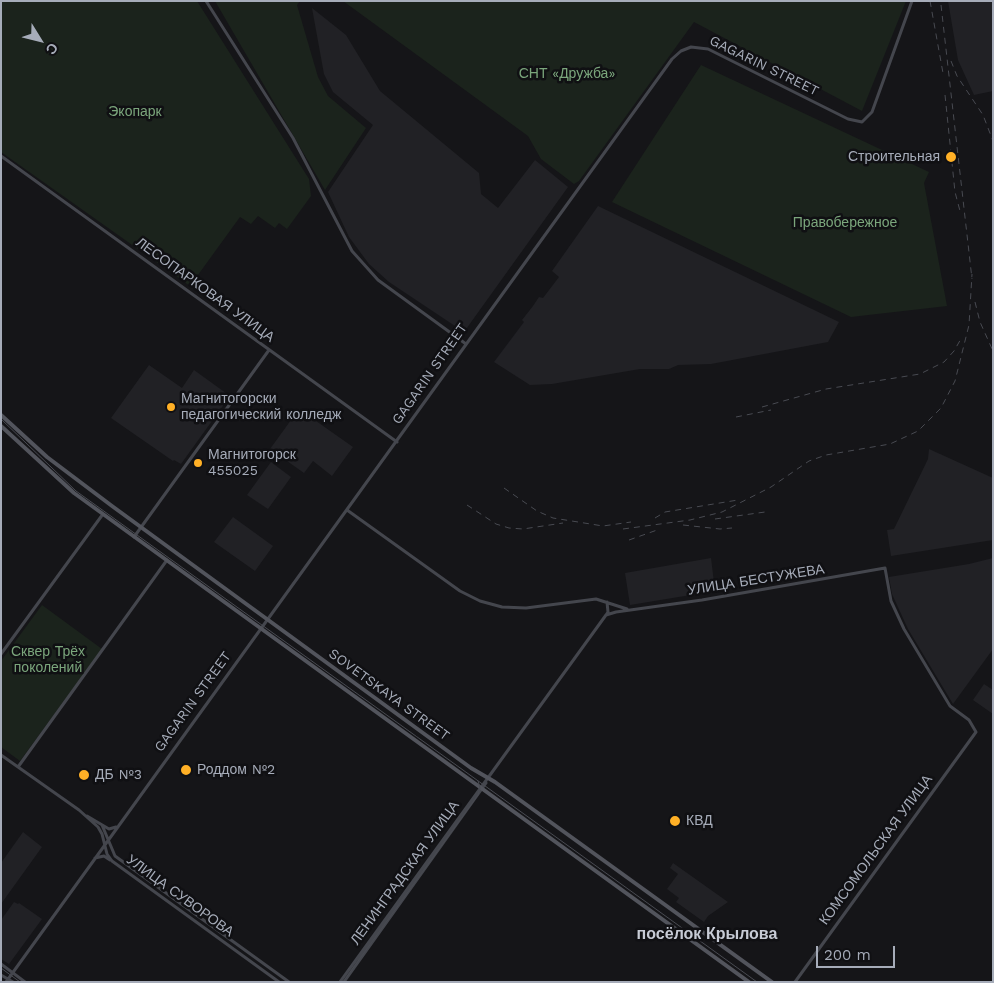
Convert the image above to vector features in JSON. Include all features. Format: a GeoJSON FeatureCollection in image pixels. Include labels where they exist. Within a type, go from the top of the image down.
{"type":"FeatureCollection","features":[{"type":"Feature","properties":{"kind":"main road"},"geometry":{"type":"LineString","coordinates":[[206,1],[293,138],[352,251],[378,280],[466,344]]}},
{"type":"Feature","properties":{"kind":"main road","name":"GAGARIN STREET"},"geometry":{"type":"LineString","coordinates":[[7,980],[676,54],[690,47],[708,49],[848,120],[862,122],[872,112],[912,1]]}},
{"type":"Feature","properties":{"kind":"main road","name":"ЛЕСОПАРКОВАЯ УЛИЦА"},"geometry":{"type":"LineString","coordinates":[[1,156],[396,442]]}},
{"type":"Feature","properties":{"kind":"main road"},"geometry":{"type":"LineString","coordinates":[[134,537],[269,350]]}},
{"type":"Feature","properties":{"kind":"main road","name":"SOVETSKAYA STREET"},"geometry":{"type":"LineString","coordinates":[[1,415],[47,457],[267,619],[471,768],[489,778],[772,982]]}},
{"type":"Feature","properties":{"kind":"main road","name":"SOVETSKAYA STREET"},"geometry":{"type":"LineString","coordinates":[[1,426],[71,491],[749,982]]}},
{"type":"Feature","properties":{"kind":"main road"},"geometry":{"type":"LineString","coordinates":[[347,510],[460,591],[480,601],[513,608],[596,599],[630,609]]}},
{"type":"Feature","properties":{"kind":"main road"},"geometry":{"type":"LineString","coordinates":[[1,654],[103,514]]}},
{"type":"Feature","properties":{"kind":"main road"},"geometry":{"type":"LineString","coordinates":[[18,767],[167,560]]}},
{"type":"Feature","properties":{"kind":"main road","name":"УЛИЦА БЕСТУЖЕВА"},"geometry":{"type":"LineString","coordinates":[[630,609],[702,600],[885,568],[890,601],[904,629],[950,706],[969,720],[976,732]]}},
{"type":"Feature","properties":{"kind":"main road"},"geometry":{"type":"LineString","coordinates":[[607,602],[606,615],[630,609]]}},
{"type":"Feature","properties":{"kind":"main road","name":"ЛЕНИНГРАДСКАЯ УЛИЦА"},"geometry":{"type":"LineString","coordinates":[[340,982],[606,615]]}},
{"type":"Feature","properties":{"kind":"main road","name":"КОМСОМОЛЬСКАЯ УЛИЦА"},"geometry":{"type":"LineString","coordinates":[[795,982],[976,732]]}},
{"type":"Feature","properties":{"kind":"main road","name":"УЛИЦА СУВОРОВА"},"geometry":{"type":"LineString","coordinates":[[1,754],[102,825],[109,829],[118,827]]}},
{"type":"Feature","properties":{"kind":"main road","name":"ЛЕНИНГРАДСКАЯ УЛИЦА"},"geometry":{"type":"LineString","coordinates":[[344,982],[481,789]]}},
{"type":"Feature","properties":{"kind":"main road","name":"УЛИЦА СУВОРОВА"},"geometry":{"type":"LineString","coordinates":[[86,815],[100,829],[112,861],[279,982]]}},
{"type":"Feature","properties":{"kind":"main road","name":"УЛИЦА СУВОРОВА"},"geometry":{"type":"LineString","coordinates":[[102,825],[115,856],[289,982]]}},
{"type":"Feature","properties":{"kind":"main road"},"geometry":{"type":"LineString","coordinates":[[95,858],[104,856],[112,861]]}},
{"type":"Feature","properties":{"kind":"main road"},"geometry":{"type":"LineString","coordinates":[[203,927],[206,922]]}},
{"type":"Feature","properties":{"kind":"main road"},"geometry":{"type":"LineString","coordinates":[[1,964],[25,982]]}},
{"type":"Feature","properties":{"kind":"main road"},"geometry":{"type":"LineString","coordinates":[[1,974],[7,980],[13,982]]}},
{"type":"Feature","properties":{"kind":"shaded area"},"geometry":{"type":"Polygon","coordinates":[[[948,1],[993,1],[993,91],[974,95],[958,60],[948,1]]]}},
{"type":"Feature","properties":{"kind":"shaded area"},"geometry":{"type":"Polygon","coordinates":[[[312,8],[346,35],[380,91],[479,173],[481,194],[498,208],[535,160],[568,187],[464,332],[389,282],[369,264],[349,237],[328,192],[373,125],[333,92],[324,74],[312,8]]]}},
{"type":"Feature","properties":{"kind":"shaded area"},"geometry":{"type":"Polygon","coordinates":[[[598,206],[839,322],[828,342],[711,364],[678,365],[669,369],[640,369],[552,384],[530,385],[494,362],[524,322],[522,320],[539,297],[543,298],[559,277],[552,271],[598,206]]]}},
{"type":"Feature","properties":{"kind":"shaded area","name":"Магнитогорски педагогический колледж"},"geometry":{"type":"Polygon","coordinates":[[[149,365],[182,388],[194,370],[230,396],[181,464],[173,461],[111,418],[149,365]]]}},
{"type":"Feature","properties":{"kind":"shaded area"},"geometry":{"type":"Polygon","coordinates":[[[299,409],[353,447],[332,476],[313,461],[304,473],[270,449],[299,409]]]}},
{"type":"Feature","properties":{"kind":"shaded area"},"geometry":{"type":"Polygon","coordinates":[[[929,449],[993,478],[993,540],[891,556],[887,530],[894,529],[928,459],[929,449]]]}},
{"type":"Feature","properties":{"kind":"shaded area"},"geometry":{"type":"Polygon","coordinates":[[[271,462],[291,477],[268,509],[247,495],[271,462]]]}},
{"type":"Feature","properties":{"kind":"shaded area"},"geometry":{"type":"Polygon","coordinates":[[[233,517],[273,546],[255,571],[214,542],[233,517]]]}},
{"type":"Feature","properties":{"kind":"shaded area"},"geometry":{"type":"Polygon","coordinates":[[[711,558],[715,591],[630,605],[625,573],[711,558]]]}},
{"type":"Feature","properties":{"kind":"shaded area"},"geometry":{"type":"Polygon","coordinates":[[[993,558],[993,649],[953,704],[908,629],[892,594],[889,577],[969,564],[993,558]]]}},
{"type":"Feature","properties":{"kind":"shaded area"},"geometry":{"type":"Polygon","coordinates":[[[984,684],[993,690],[993,714],[973,700],[984,684]]]}},
{"type":"Feature","properties":{"kind":"shaded area"},"geometry":{"type":"Polygon","coordinates":[[[23,832],[42,847],[1,904],[1,863],[23,832]]]}},
{"type":"Feature","properties":{"kind":"shaded area"},"geometry":{"type":"Polygon","coordinates":[[[673,863],[728,902],[708,916],[704,922],[676,902],[679,898],[667,889],[678,874],[670,868],[673,863]]]}},
{"type":"Feature","properties":{"kind":"shaded area"},"geometry":{"type":"Polygon","coordinates":[[[14,902],[19,903],[42,919],[9,964],[1,959],[1,920],[14,902]]]}},
{"type":"Feature","properties":{"kind":"green space","name":"Экопарк"},"geometry":{"type":"Polygon","coordinates":[[[1,1],[197,1],[309,179],[311,196],[287,229],[279,223],[275,228],[258,216],[251,224],[240,217],[190,286],[1,152],[1,1]]]}},
{"type":"Feature","properties":{"kind":"green space"},"geometry":{"type":"Polygon","coordinates":[[[215,1],[300,1],[297,5],[318,77],[328,96],[366,128],[325,190],[215,1]]]}},
{"type":"Feature","properties":{"kind":"green space","name":"СНТ «Дружба»"},"geometry":{"type":"Polygon","coordinates":[[[343,1],[906,1],[862,111],[694,22],[579,181],[574,184],[541,159],[528,136],[343,1]]]}},
{"type":"Feature","properties":{"kind":"green space","name":"Правобережное"},"geometry":{"type":"Polygon","coordinates":[[[701,65],[929,172],[924,183],[947,306],[851,317],[612,202],[701,65]]]}},
{"type":"Feature","properties":{"kind":"green space","name":"Сквер Трёх поколений"},"geometry":{"type":"Polygon","coordinates":[[[42,605],[102,649],[20,761],[1,747],[1,661],[42,605]]]}},
{"type":"Feature","properties":{"kind":"tram line"},"geometry":{"type":"LineString","coordinates":[[1,419],[76,491],[757,982]]}},
{"type":"Feature","properties":{"kind":"tram line"},"geometry":{"type":"LineString","coordinates":[[343,982],[478,795],[480,788],[478,781]]}},
{"type":"Feature","properties":{"kind":"tram line"},"geometry":{"type":"LineString","coordinates":[[1,968],[20,982]]}},
{"type":"Feature","properties":{"kind":"railway"},"geometry":{"type":"LineString","coordinates":[[930,1],[943,73]]}},
{"type":"Feature","properties":{"kind":"railway"},"geometry":{"type":"LineString","coordinates":[[941,5],[972,279]]}},
{"type":"Feature","properties":{"kind":"railway"},"geometry":{"type":"LineString","coordinates":[[951,61],[957,76],[983,115],[993,141]]}},
{"type":"Feature","properties":{"kind":"railway"},"geometry":{"type":"LineString","coordinates":[[945,95],[955,192],[960,211]]}},
{"type":"Feature","properties":{"kind":"railway"},"geometry":{"type":"LineString","coordinates":[[623,529],[690,520],[722,512],[771,487],[809,461],[826,455],[890,444],[918,431],[941,408],[955,381],[969,325],[972,274]]}},
{"type":"Feature","properties":{"kind":"railway"},"geometry":{"type":"LineString","coordinates":[[975,302],[980,322],[993,351]]}},
{"type":"Feature","properties":{"kind":"railway"},"geometry":{"type":"LineString","coordinates":[[762,407],[826,389],[920,374],[944,362],[954,351],[962,337]]}},
{"type":"Feature","properties":{"kind":"railway"},"geometry":{"type":"LineString","coordinates":[[736,417],[771,410]]}},
{"type":"Feature","properties":{"kind":"railway"},"geometry":{"type":"LineString","coordinates":[[504,488],[537,511],[553,518],[603,526],[631,522]]}},
{"type":"Feature","properties":{"kind":"railway"},"geometry":{"type":"LineString","coordinates":[[655,518],[665,512],[738,500]]}},
{"type":"Feature","properties":{"kind":"railway"},"geometry":{"type":"LineString","coordinates":[[467,505],[496,524],[509,528],[523,529],[563,523]]}},
{"type":"Feature","properties":{"kind":"railway"},"geometry":{"type":"LineString","coordinates":[[715,519],[765,512]]}},
{"type":"Feature","properties":{"kind":"railway"},"geometry":{"type":"LineString","coordinates":[[683,525],[720,529],[732,528]]}},
{"type":"Feature","properties":{"kind":"railway"},"geometry":{"type":"LineString","coordinates":[[629,540],[660,529]]}},
{"type":"Feature","properties":{"kind":"place","name":"Строительная"},"geometry":{"type":"Point","coordinates":[951,157]}},
{"type":"Feature","properties":{"kind":"place","name":"Магнитогорски педагогический колледж"},"geometry":{"type":"Point","coordinates":[171,407]}},
{"type":"Feature","properties":{"kind":"place","name":"Магнитогорск 455025"},"geometry":{"type":"Point","coordinates":[198,463]}},
{"type":"Feature","properties":{"kind":"place","name":"Роддом №2"},"geometry":{"type":"Point","coordinates":[186,770]}},
{"type":"Feature","properties":{"kind":"place","name":"ДБ №3"},"geometry":{"type":"Point","coordinates":[84,775]}},
{"type":"Feature","properties":{"kind":"place","name":"КВД"},"geometry":{"type":"Point","coordinates":[675,821]}},
{"type":"Feature","properties":{"kind":"district","name":"посёлок Крылова"},"geometry":{"type":"Point","coordinates":[707,934]}}]}
